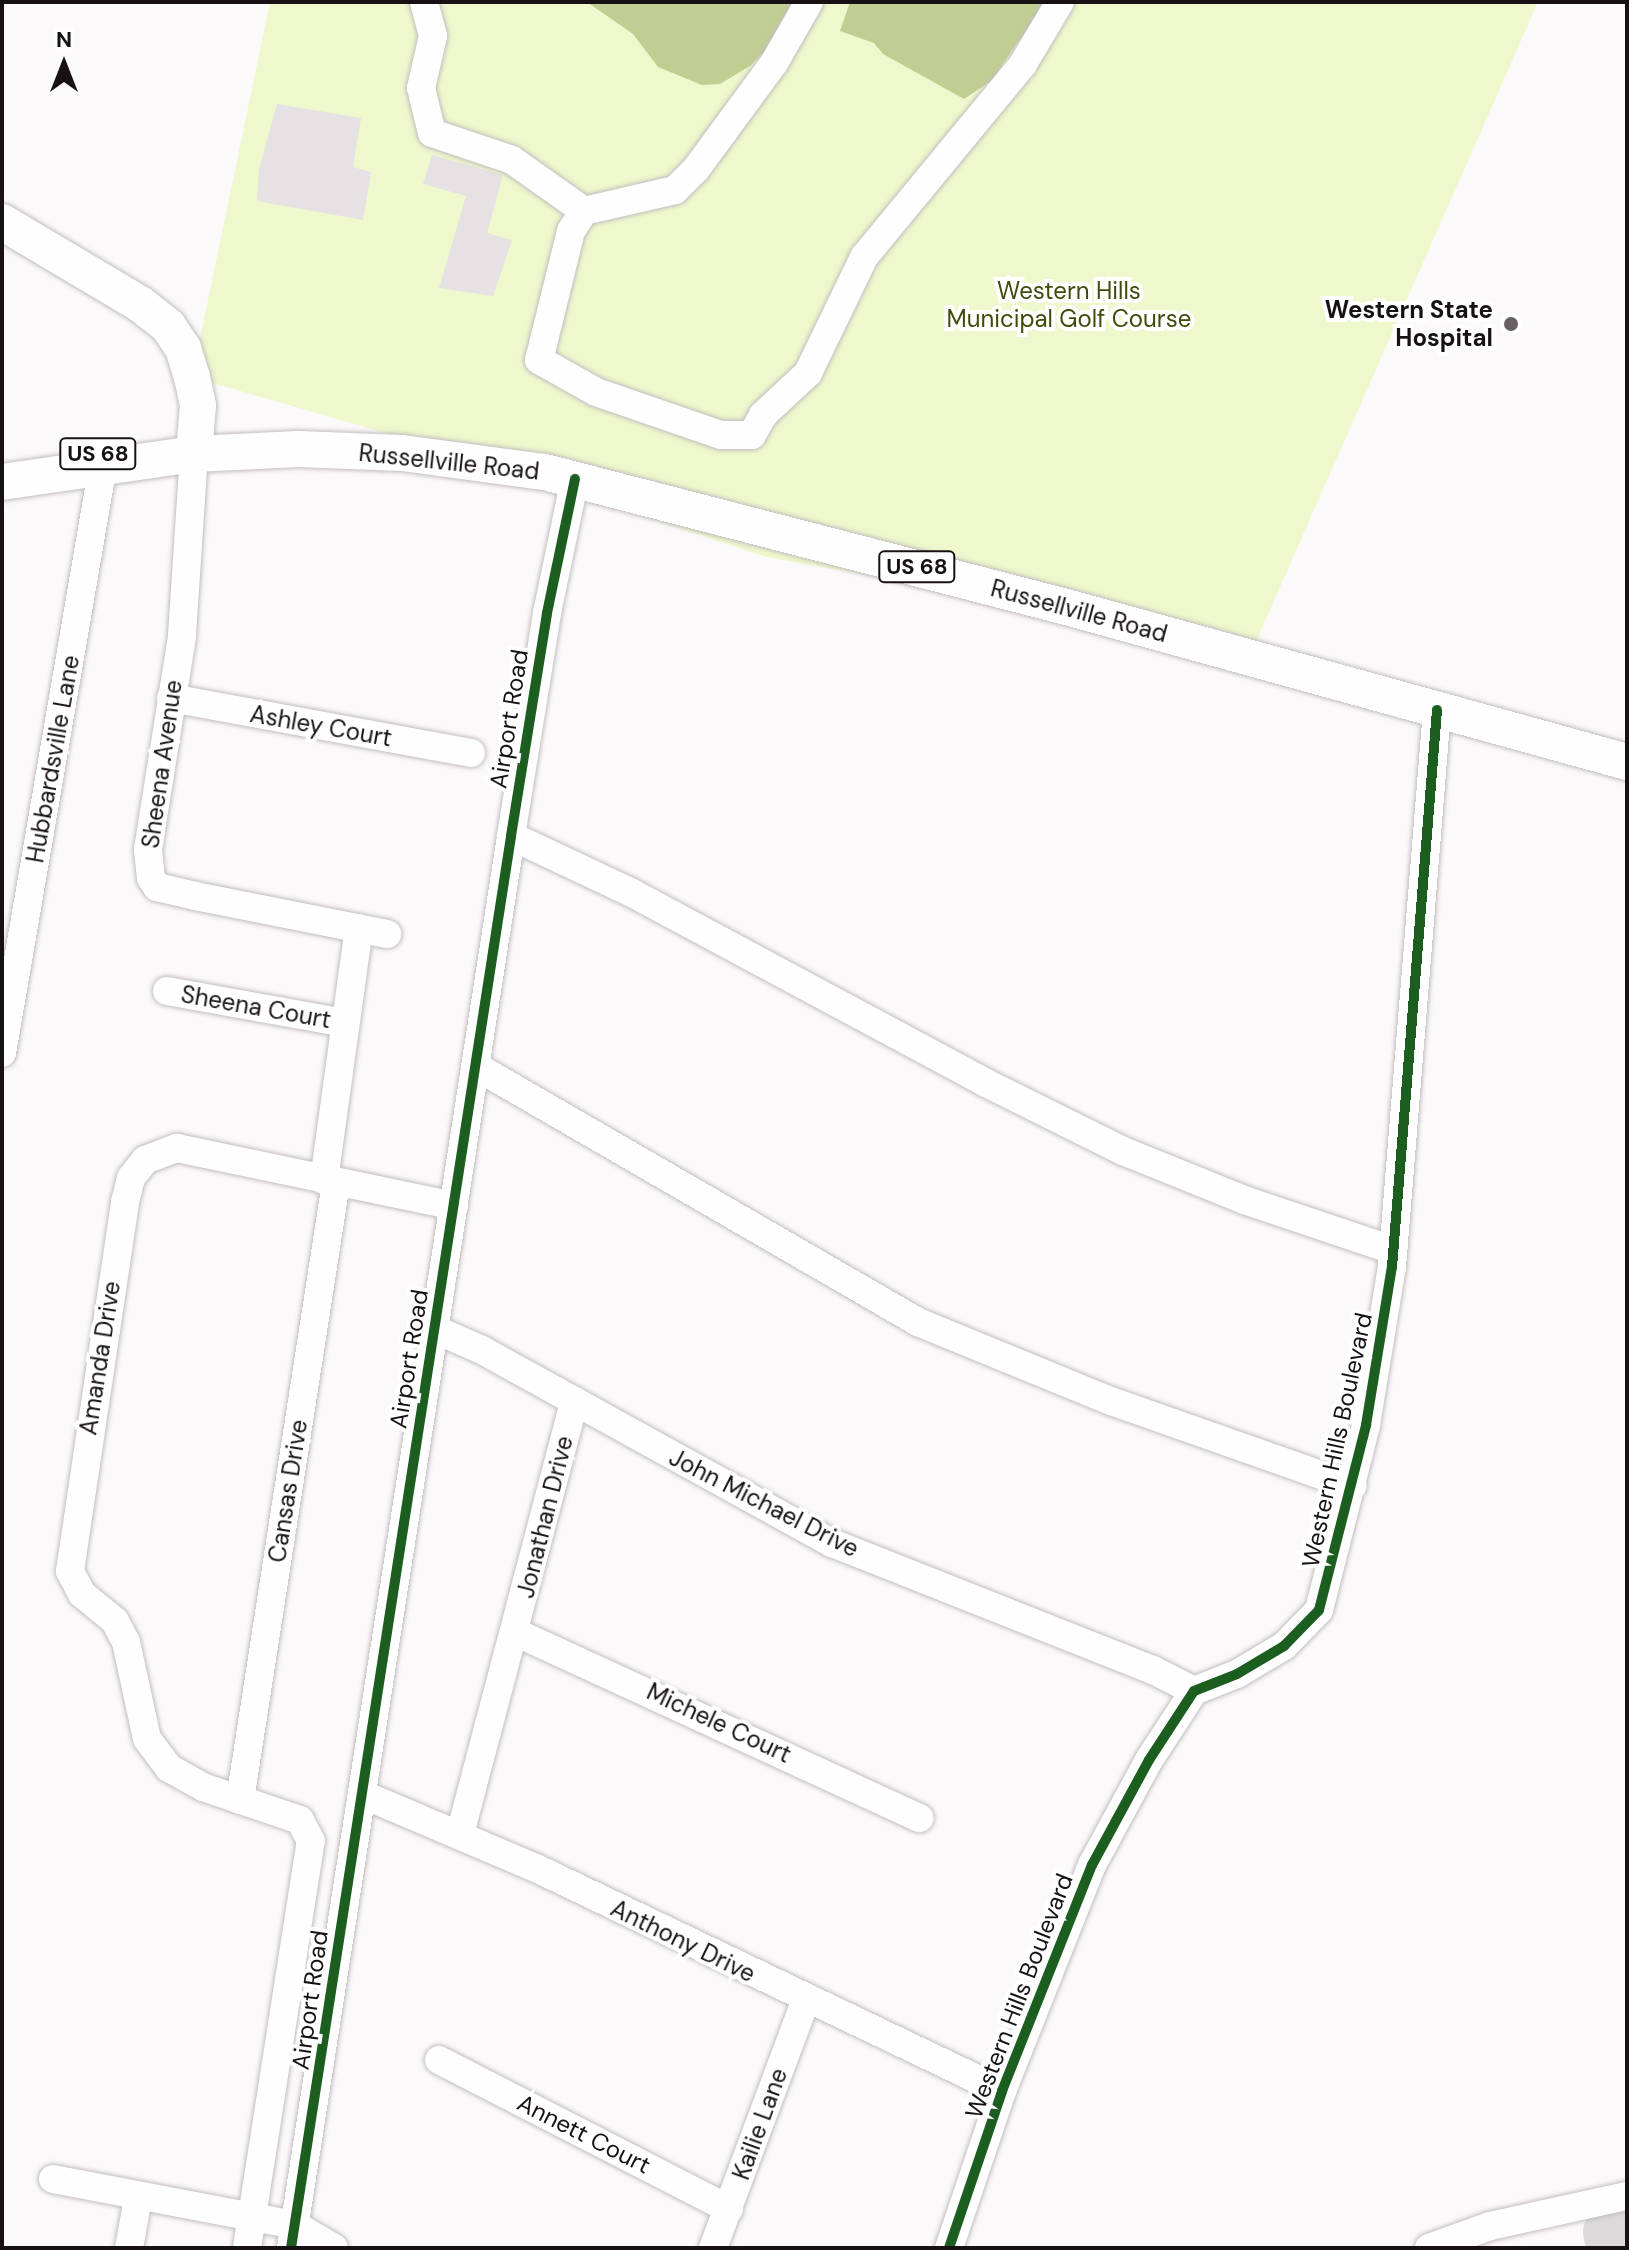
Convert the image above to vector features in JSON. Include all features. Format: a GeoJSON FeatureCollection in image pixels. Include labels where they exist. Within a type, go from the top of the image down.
{"type":"FeatureCollection","features":[{"type":"Feature","properties":{"kind":"main road"},"geometry":{"type":"LineString","coordinates":[[2,222],[140,304],[168,326],[183,348],[198,405],[194,449]]}},
{"type":"Feature","properties":{"kind":"main road","name":"Russellville Road"},"geometry":{"type":"LineString","coordinates":[[194,449],[406,444],[496,454],[631,479],[1089,599],[1627,749]]}},
{"type":"Feature","properties":{"kind":"main road","name":"US 68"},"geometry":{"type":"LineString","coordinates":[[2,482],[194,449]]}},
{"type":"Feature","properties":{"kind":"main road","name":"US 68"},"geometry":{"type":"LineString","coordinates":[[2,472],[101,453],[194,449]]}},
{"type":"Feature","properties":{"kind":"main road","name":"Russellville Road"},"geometry":{"type":"LineString","coordinates":[[194,449],[402,453],[575,479],[1627,762]]}},
{"type":"Feature","properties":{"kind":"street"},"geometry":{"type":"LineString","coordinates":[[424,2],[433,36],[421,88],[432,133],[512,160],[584,211]]}},
{"type":"Feature","properties":{"kind":"street"},"geometry":{"type":"LineString","coordinates":[[809,2],[774,63],[675,190],[584,211],[571,231],[539,360],[596,392],[721,435],[752,435],[763,415],[808,373],[864,257],[1023,64],[1060,2]]}},
{"type":"Feature","properties":{"kind":"street","name":"Sheena Avenue"},"geometry":{"type":"LineString","coordinates":[[194,449],[193,513],[171,698],[148,850],[157,887],[387,934]]}},
{"type":"Feature","properties":{"kind":"street","name":"Hubbardsville Lane"},"geometry":{"type":"LineString","coordinates":[[2,1053],[103,465]]}},
{"type":"Feature","properties":{"kind":"street","name":"Airport Road"},"geometry":{"type":"LineString","coordinates":[[293,2237],[511,836],[547,613],[575,479]]}},
{"type":"Feature","properties":{"kind":"street","name":"Ashley Court"},"geometry":{"type":"LineString","coordinates":[[171,698],[471,753]]}},
{"type":"Feature","properties":{"kind":"street","name":"Western Hills Boulevard"},"geometry":{"type":"LineString","coordinates":[[949,2248],[1002,2091],[1092,1865],[1194,1691],[1237,1674],[1284,1646],[1319,1610],[1352,1486],[1393,1250],[1437,710]]}},
{"type":"Feature","properties":{"kind":"street"},"geometry":{"type":"LineString","coordinates":[[511,836],[632,893],[984,1082],[1123,1151],[1244,1200],[1393,1250]]}},
{"type":"Feature","properties":{"kind":"street","name":"Cansas Drive"},"geometry":{"type":"LineString","coordinates":[[240,1800],[330,1181],[345,1023],[359,928]]}},
{"type":"Feature","properties":{"kind":"street","name":"Sheena Court"},"geometry":{"type":"LineString","coordinates":[[167,991],[345,1023]]}},
{"type":"Feature","properties":{"kind":"street"},"geometry":{"type":"LineString","coordinates":[[477,1067],[918,1322],[1111,1401],[1352,1486]]}},
{"type":"Feature","properties":{"kind":"street","name":"Amanda Drive"},"geometry":{"type":"LineString","coordinates":[[247,2248],[311,1841],[300,1820],[240,1800],[169,1768],[147,1739],[126,1642],[115,1621],[82,1594],[70,1571],[81,1474],[125,1202],[131,1178],[145,1160],[177,1148],[454,1206]]}},
{"type":"Feature","properties":{"kind":"street","name":"John Michael Drive"},"geometry":{"type":"LineString","coordinates":[[434,1329],[574,1401],[832,1543],[1153,1670],[1194,1691]]}},
{"type":"Feature","properties":{"kind":"street","name":"Jonathan Drive"},"geometry":{"type":"LineString","coordinates":[[460,1834],[517,1633],[574,1401]]}},
{"type":"Feature","properties":{"kind":"street","name":"Michele Court"},"geometry":{"type":"LineString","coordinates":[[517,1633],[919,1818]]}},
{"type":"Feature","properties":{"kind":"street","name":"Anthony Drive"},"geometry":{"type":"LineString","coordinates":[[362,1794],[460,1834],[1002,2091]]}},
{"type":"Feature","properties":{"kind":"street","name":"Kailie Lane"},"geometry":{"type":"LineString","coordinates":[[713,2248],[806,1999]]}},
{"type":"Feature","properties":{"kind":"street","name":"Annett Court"},"geometry":{"type":"LineString","coordinates":[[439,2060],[729,2209]]}},
{"type":"Feature","properties":{"kind":"street"},"geometry":{"type":"LineString","coordinates":[[53,2179],[252,2219],[293,2237],[334,2248]]}},
{"type":"Feature","properties":{"kind":"street"},"geometry":{"type":"LineString","coordinates":[[1429,2248],[1490,2226],[1627,2196]]}},
{"type":"Feature","properties":{"kind":"street"},"geometry":{"type":"LineString","coordinates":[[129,2248],[138,2198]]}},
{"type":"Feature","properties":{"kind":"green space","name":"Western Hills Municipal Golf Course"},"geometry":{"type":"Polygon","coordinates":[[[270,2],[1538,2],[1254,646],[766,557],[434,447],[192,377],[270,2]]]}},
{"type":"Feature","properties":{"kind":"shaded area"},"geometry":{"type":"Polygon","coordinates":[[[587,2],[797,2],[770,46],[750,66],[720,84],[702,85],[658,67],[633,34],[587,2]]]}},
{"type":"Feature","properties":{"kind":"shaded area"},"geometry":{"type":"Polygon","coordinates":[[[850,2],[1046,2],[991,81],[964,99],[883,54],[874,43],[840,31],[850,2]]]}},
{"type":"Feature","properties":{"kind":"building"},"geometry":{"type":"Polygon","coordinates":[[[277,104],[361,118],[353,167],[371,172],[363,220],[257,201],[259,169],[277,104]]]}},
{"type":"Feature","properties":{"kind":"building"},"geometry":{"type":"Polygon","coordinates":[[[432,155],[503,175],[487,233],[512,240],[493,296],[439,288],[466,196],[423,184],[432,155]]]}},
{"type":"Feature","properties":{"kind":"taxiway"},"geometry":{"type":"LineString","coordinates":[[1611,2232],[1615,2248]]}},
{"type":"Feature","properties":{"kind":"cycle path"},"geometry":{"type":"LineString","coordinates":[[291,2248],[511,836],[547,613],[575,479]]}},
{"type":"Feature","properties":{"kind":"cycle path"},"geometry":{"type":"LineString","coordinates":[[949,2248],[1002,2091],[1092,1865],[1149,1760],[1194,1691],[1237,1674],[1284,1646],[1319,1610],[1366,1425],[1392,1267],[1437,710]]}},
{"type":"Feature","properties":{"kind":"place","name":"Western State Hospital"},"geometry":{"type":"Point","coordinates":[1511,324]}}]}
